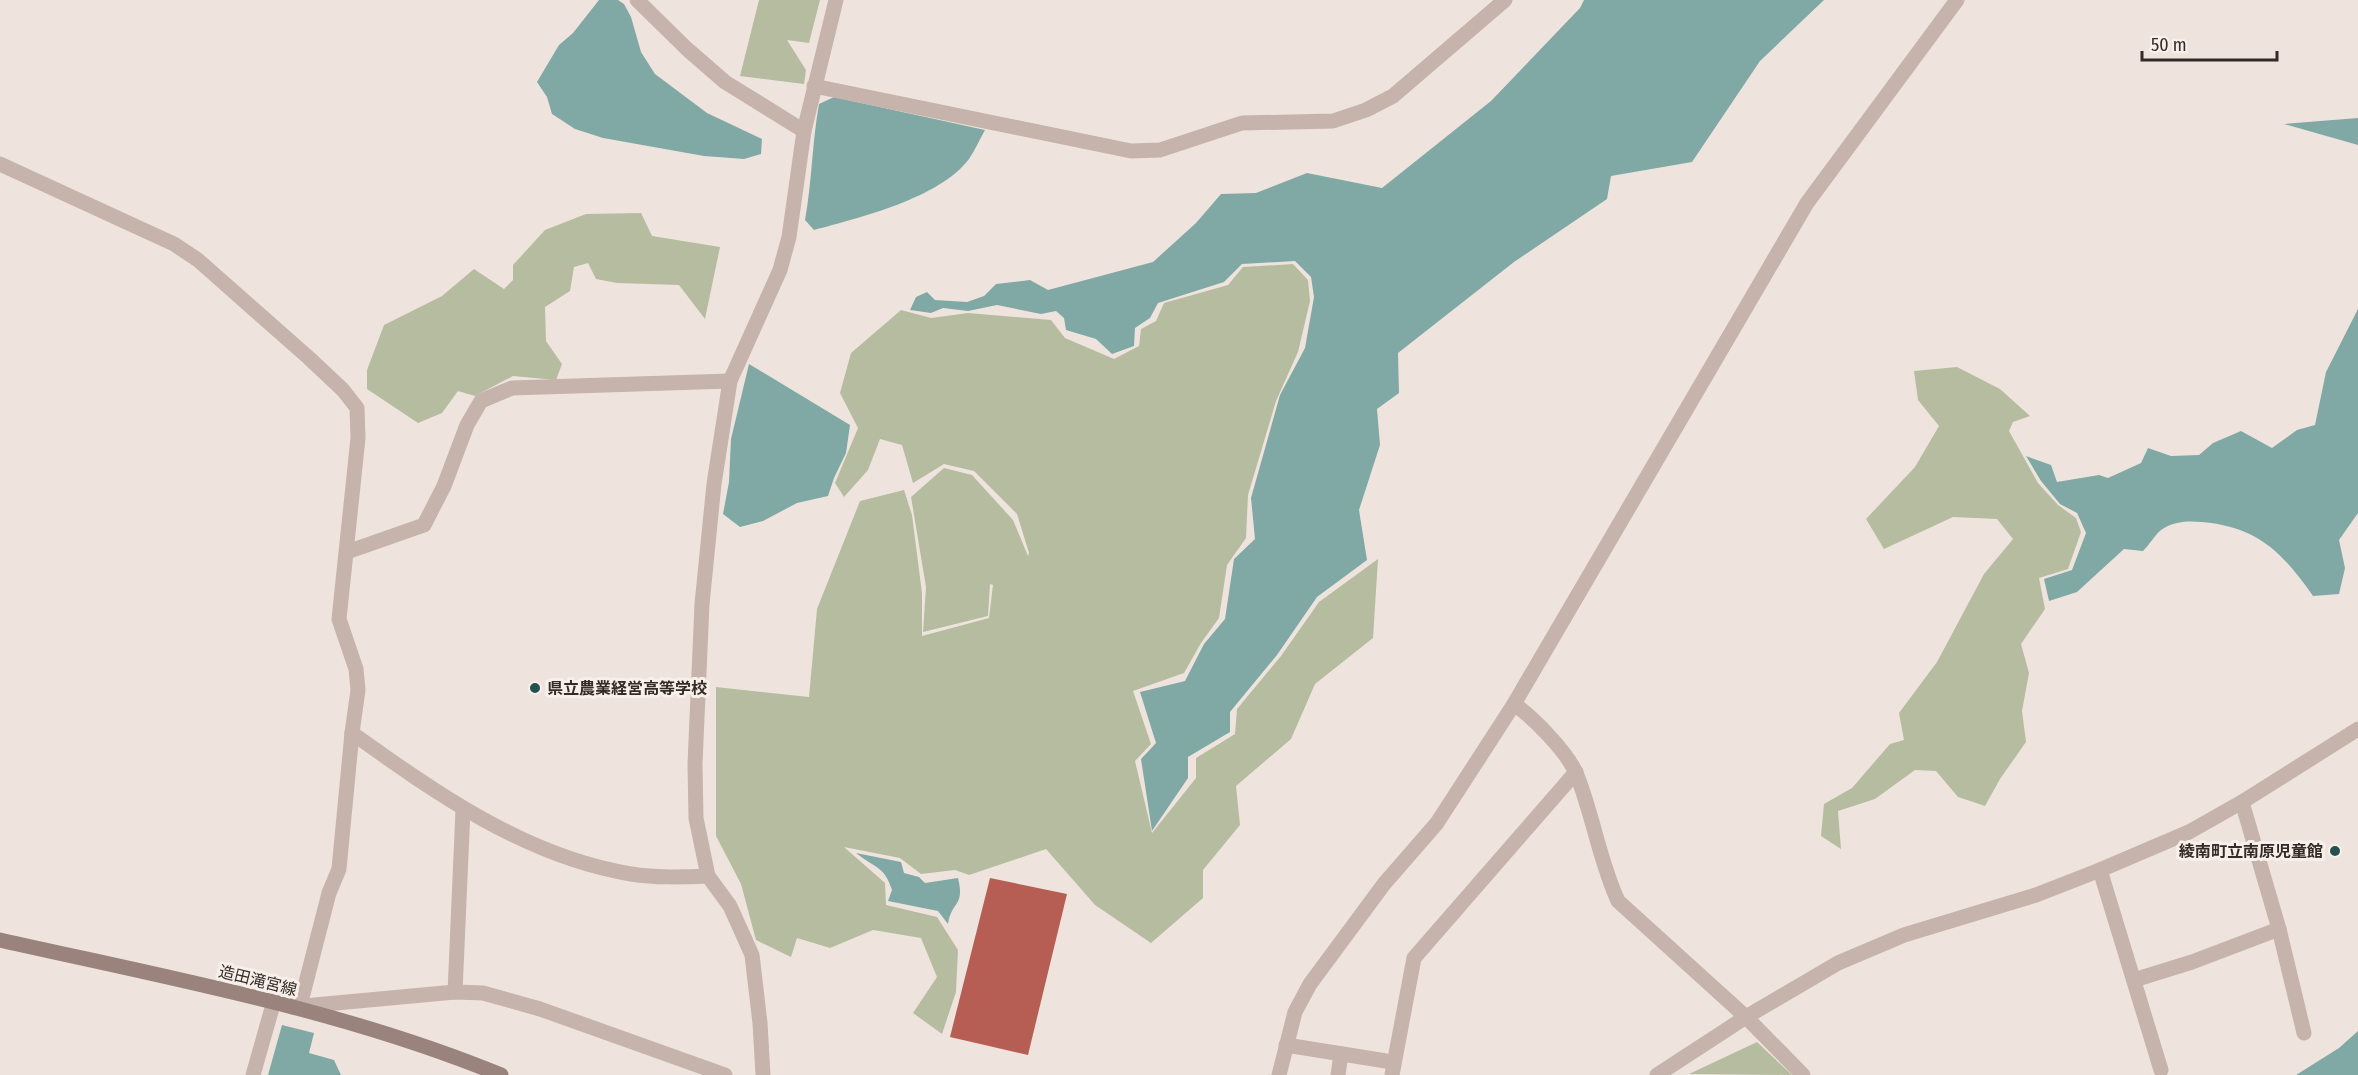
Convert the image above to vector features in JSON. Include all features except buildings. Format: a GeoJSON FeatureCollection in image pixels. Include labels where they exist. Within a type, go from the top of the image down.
{"type":"FeatureCollection","features":[{"type":"Feature","properties":{"kind":"main road","name":"造田滝宮線"},"geometry":{"type":"LineString","coordinates":[[0,940],[274,1001],[381,1031],[501,1075]]}},
{"type":"Feature","properties":{"kind":"street"},"geometry":{"type":"LineString","coordinates":[[637,0],[725,82],[804,131]]}},
{"type":"Feature","properties":{"kind":"street"},"geometry":{"type":"LineString","coordinates":[[763,1075],[752,956],[730,906],[708,876],[696,818],[695,764],[702,604],[714,484],[730,381],[783,259],[789,237],[804,131],[836,0]]}},
{"type":"Feature","properties":{"kind":"street"},"geometry":{"type":"LineString","coordinates":[[814,86],[1131,151],[1160,150],[1242,123],[1333,121],[1366,110],[1393,96],[1505,0]]}},
{"type":"Feature","properties":{"kind":"street"},"geometry":{"type":"LineString","coordinates":[[1279,1075],[1295,1012],[1310,984],[1384,884],[1437,823],[1514,704],[1807,203],[1957,0]]}},
{"type":"Feature","properties":{"kind":"street"},"geometry":{"type":"LineString","coordinates":[[0,164],[174,244],[198,260],[343,390],[357,408],[358,438],[339,619],[356,669],[358,690],[339,869],[329,893],[303,994],[293,1007]]}},
{"type":"Feature","properties":{"kind":"street"},"geometry":{"type":"LineString","coordinates":[[346,552],[424,525],[444,486],[467,425],[481,401],[512,388],[730,381]]}},
{"type":"Feature","properties":{"kind":"street"},"geometry":{"type":"LineString","coordinates":[[1514,704],[1530,714],[1576,772],[1607,878],[1618,901],[1746,1017],[1803,1075]]}},
{"type":"Feature","properties":{"kind":"street"},"geometry":{"type":"LineString","coordinates":[[1658,1075],[1746,1017],[1838,963],[1893,940],[2036,895],[2189,832],[2242,802],[2358,729]]}},
{"type":"Feature","properties":{"kind":"street"},"geometry":{"type":"LineString","coordinates":[[352,733],[463,810],[520,838],[580,861],[631,874],[680,878],[708,876]]}},
{"type":"Feature","properties":{"kind":"street"},"geometry":{"type":"LineString","coordinates":[[1286,1045],[1341,1054],[1389,1068],[1414,958],[1576,772]]}},
{"type":"Feature","properties":{"kind":"street"},"geometry":{"type":"LineString","coordinates":[[2242,802],[2279,929],[2304,1032]]}},
{"type":"Feature","properties":{"kind":"street"},"geometry":{"type":"LineString","coordinates":[[455,992],[463,810]]}},
{"type":"Feature","properties":{"kind":"street"},"geometry":{"type":"LineString","coordinates":[[2100,870],[2161,1070]]}},
{"type":"Feature","properties":{"kind":"street"},"geometry":{"type":"LineString","coordinates":[[2134,980],[2192,962],[2279,929]]}},
{"type":"Feature","properties":{"kind":"street"},"geometry":{"type":"LineString","coordinates":[[293,1007],[455,992],[483,993],[540,1009],[725,1075]]}},
{"type":"Feature","properties":{"kind":"street"},"geometry":{"type":"LineString","coordinates":[[253,1075],[274,1001]]}},
{"type":"Feature","properties":{"kind":"street"},"geometry":{"type":"LineString","coordinates":[[1338,1075],[1341,1054]]}},
{"type":"Feature","properties":{"kind":"green space"},"geometry":{"type":"Polygon","coordinates":[[[759,0],[820,0],[809,43],[787,40],[806,70],[804,84],[740,76],[759,0]]]}},
{"type":"Feature","properties":{"kind":"green space"},"geometry":{"type":"Polygon","coordinates":[[[641,213],[652,236],[720,247],[705,319],[679,285],[617,283],[596,279],[588,263],[574,267],[570,291],[545,307],[546,341],[562,364],[556,380],[513,376],[475,396],[458,391],[442,413],[418,423],[367,389],[367,370],[384,325],[442,296],[474,269],[504,289],[513,280],[513,265],[545,230],[586,214],[641,213]]]}},
{"type":"Feature","properties":{"kind":"green space"},"geometry":{"type":"Polygon","coordinates":[[[1293,264],[1308,280],[1310,301],[1298,352],[1276,401],[1248,495],[1246,538],[1227,565],[1219,618],[1184,673],[1133,691],[1151,744],[1135,761],[1152,833],[1196,778],[1196,758],[1235,734],[1237,709],[1281,656],[1319,602],[1378,559],[1373,638],[1315,684],[1291,739],[1236,786],[1240,825],[1203,870],[1203,898],[1151,943],[1095,905],[1046,849],[969,875],[955,870],[921,874],[900,858],[844,847],[885,883],[886,905],[937,917],[958,950],[956,992],[942,1034],[913,1013],[937,977],[921,938],[873,930],[830,948],[797,938],[791,957],[756,940],[741,884],[716,836],[716,687],[809,697],[817,609],[860,501],[904,490],[912,515],[922,593],[922,636],[989,618],[993,585],[990,584],[988,616],[923,632],[926,587],[911,497],[944,468],[972,475],[1013,520],[1028,556],[1029,553],[1017,514],[974,471],[944,464],[913,483],[902,445],[880,439],[868,470],[844,497],[835,483],[858,428],[840,393],[851,353],[901,310],[931,318],[968,313],[1051,320],[1065,338],[1114,359],[1139,346],[1141,329],[1156,321],[1164,303],[1228,285],[1243,267],[1293,264]]]}},
{"type":"Feature","properties":{"kind":"green space"},"geometry":{"type":"Polygon","coordinates":[[[1957,367],[2000,389],[2030,416],[2013,422],[2009,431],[2038,483],[2058,505],[2076,518],[2081,532],[2068,569],[2039,578],[2045,609],[2021,644],[2029,673],[2022,711],[2026,742],[2000,779],[1985,806],[1958,797],[1936,771],[1915,770],[1875,799],[1838,811],[1841,849],[1821,836],[1824,804],[1852,788],[1890,744],[1904,740],[1899,713],[1937,662],[1984,574],[2013,539],[1997,519],[1953,517],[1884,549],[1866,519],[1915,467],[1939,426],[1918,400],[1914,371],[1957,367]]]}},
{"type":"Feature","properties":{"kind":"green space"},"geometry":{"type":"Polygon","coordinates":[[[1757,1042],[1792,1075],[1689,1074],[1757,1042]]]}},
{"type":"Feature","properties":{"kind":"water"},"geometry":{"type":"Polygon","coordinates":[[[599,0],[618,0],[624,4],[631,17],[641,52],[655,74],[707,113],[762,139],[761,154],[744,159],[704,156],[603,138],[575,129],[552,114],[547,97],[537,82],[559,45],[573,33],[599,0]]]}},
{"type":"Feature","properties":{"kind":"water"},"geometry":{"type":"Polygon","coordinates":[[[1584,0],[1824,0],[1760,61],[1692,162],[1611,176],[1607,199],[1514,262],[1398,353],[1399,393],[1377,409],[1380,445],[1359,510],[1367,560],[1317,597],[1277,655],[1230,712],[1230,732],[1188,757],[1188,778],[1152,831],[1141,759],[1156,743],[1140,692],[1185,681],[1204,644],[1225,619],[1234,559],[1255,539],[1251,498],[1280,395],[1305,348],[1314,297],[1311,277],[1295,261],[1242,264],[1224,282],[1158,303],[1150,318],[1135,328],[1134,346],[1112,354],[1096,339],[1066,330],[1064,318],[1056,311],[1041,314],[997,305],[968,311],[943,308],[931,313],[910,310],[916,297],[927,292],[935,300],[967,302],[984,296],[996,284],[1030,280],[1048,290],[1153,262],[1196,223],[1221,194],[1256,193],[1307,173],[1382,188],[1491,101],[1580,8],[1584,0]]]}},
{"type":"Feature","properties":{"kind":"water"},"geometry":{"type":"Polygon","coordinates":[[[834,97],[985,130],[969,159],[956,173],[939,185],[898,205],[814,230],[805,220],[819,104],[834,97]]]}},
{"type":"Feature","properties":{"kind":"water"},"geometry":{"type":"Polygon","coordinates":[[[2358,118],[2358,145],[2284,124],[2358,118]]]}},
{"type":"Feature","properties":{"kind":"water"},"geometry":{"type":"Polygon","coordinates":[[[2358,309],[2358,513],[2339,540],[2345,568],[2339,594],[2313,596],[2279,555],[2254,536],[2222,525],[2192,522],[2176,523],[2166,527],[2143,551],[2124,549],[2077,592],[2049,601],[2044,579],[2072,570],[2086,533],[2077,513],[2060,504],[2041,481],[2026,456],[2051,465],[2057,482],[2099,475],[2108,478],[2141,463],[2148,448],[2171,456],[2199,455],[2213,443],[2241,431],[2272,448],[2297,430],[2315,425],[2326,372],[2358,309]]]}},
{"type":"Feature","properties":{"kind":"water"},"geometry":{"type":"Polygon","coordinates":[[[749,364],[850,425],[846,453],[828,496],[797,503],[763,521],[740,527],[723,514],[729,482],[731,439],[749,364]]]}},
{"type":"Feature","properties":{"kind":"water"},"geometry":{"type":"Polygon","coordinates":[[[856,853],[901,862],[904,873],[919,877],[925,883],[958,878],[959,899],[948,924],[938,911],[888,901],[892,890],[886,876],[856,853]]]}},
{"type":"Feature","properties":{"kind":"water"},"geometry":{"type":"Polygon","coordinates":[[[282,1025],[314,1033],[309,1053],[334,1060],[341,1075],[268,1075],[282,1025]]]}},
{"type":"Feature","properties":{"kind":"water"},"geometry":{"type":"Polygon","coordinates":[[[2358,1031],[2358,1075],[2296,1075],[2339,1048],[2358,1031]]]}},
{"type":"Feature","properties":{"kind":"place","name":"県立農業経営高等学校"},"geometry":{"type":"Point","coordinates":[535,688]}},
{"type":"Feature","properties":{"kind":"place","name":"綾南町立南原児童館"},"geometry":{"type":"Point","coordinates":[2335,851]}}]}
